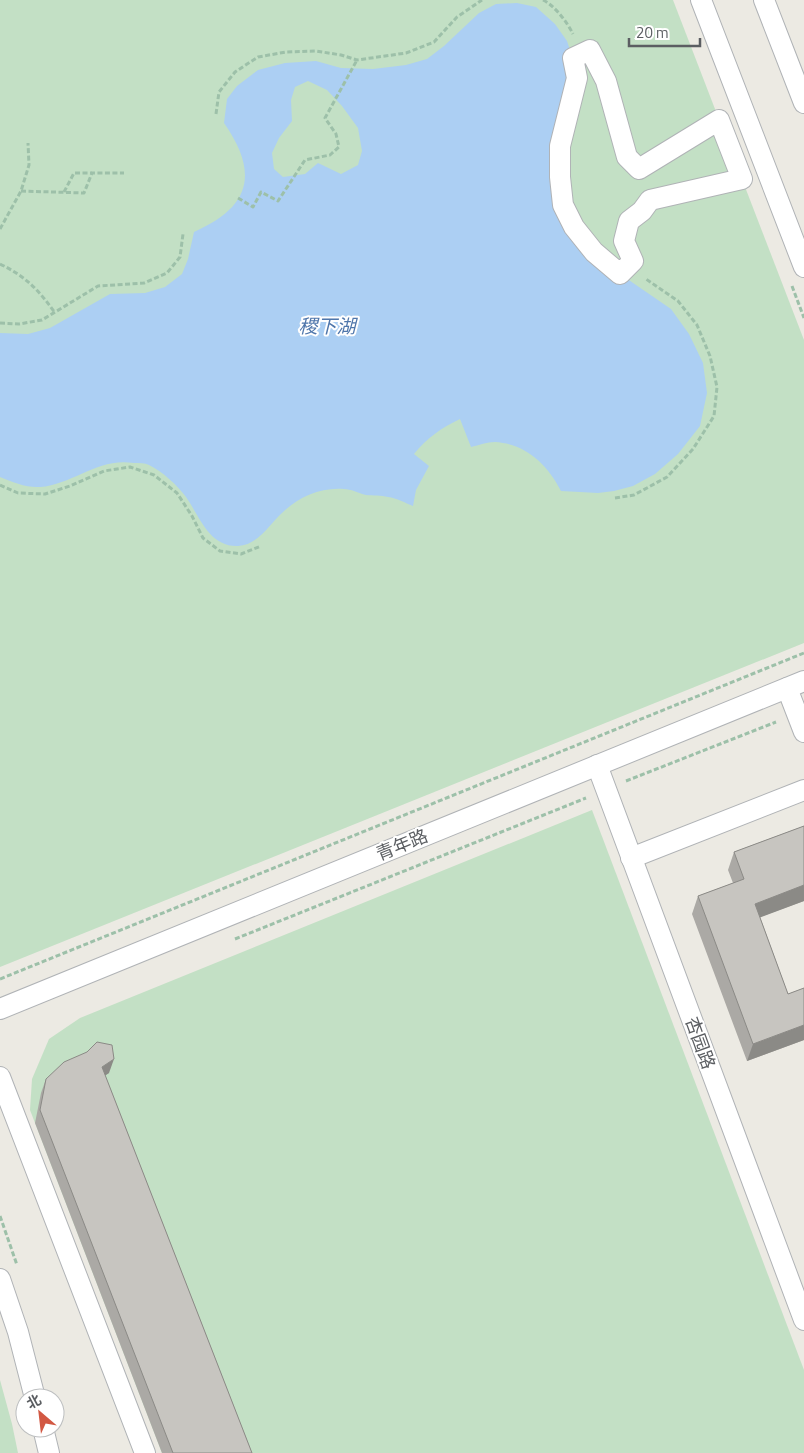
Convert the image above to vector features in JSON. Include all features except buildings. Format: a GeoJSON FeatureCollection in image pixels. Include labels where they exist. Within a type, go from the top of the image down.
{"type":"FeatureCollection","features":[{"type":"Feature","properties":{"kind":"street"},"geometry":{"type":"LineString","coordinates":[[700,0],[804,267]]}},
{"type":"Feature","properties":{"kind":"street"},"geometry":{"type":"LineString","coordinates":[[764,0],[800,80],[804,103]]}},
{"type":"Feature","properties":{"kind":"street"},"geometry":{"type":"LineString","coordinates":[[590,50],[606,81],[627,157],[639,169],[719,120],[742,179],[650,200],[642,212],[629,221],[624,241],[633,261],[620,274],[594,252],[574,227],[563,205],[560,177],[560,146],[577,78],[573,58],[583,54],[590,50]]}},
{"type":"Feature","properties":{"kind":"street"},"geometry":{"type":"LineString","coordinates":[[796,684],[801,722]]}},
{"type":"Feature","properties":{"kind":"street","name":"青年路"},"geometry":{"type":"LineString","coordinates":[[0,1009],[796,684]]}},
{"type":"Feature","properties":{"kind":"street","name":"杏园路"},"geometry":{"type":"LineString","coordinates":[[597,765],[804,1320]]}},
{"type":"Feature","properties":{"kind":"street"},"geometry":{"type":"LineString","coordinates":[[631,858],[804,790]]}},
{"type":"Feature","properties":{"kind":"street"},"geometry":{"type":"LineString","coordinates":[[0,1077],[145,1453]]}},
{"type":"Feature","properties":{"kind":"street"},"geometry":{"type":"LineString","coordinates":[[0,1279],[18,1332],[32,1388]]}},
{"type":"Feature","properties":{"kind":"street"},"geometry":{"type":"LineString","coordinates":[[45,1438],[49,1453]]}},
{"type":"Feature","properties":{"kind":"path"},"geometry":{"type":"LineString","coordinates":[[216,114],[219,92],[235,72],[258,57],[286,52],[316,51],[357,60],[406,53],[434,42],[457,17],[482,0]]}},
{"type":"Feature","properties":{"kind":"path"},"geometry":{"type":"LineString","coordinates":[[543,0],[549,3],[569,26],[583,54]]}},
{"type":"Feature","properties":{"kind":"path"},"geometry":{"type":"LineString","coordinates":[[238,198],[253,207],[261,192],[278,201],[305,160],[330,155],[339,147],[336,134],[325,118],[357,60]]}},
{"type":"Feature","properties":{"kind":"path"},"geometry":{"type":"LineString","coordinates":[[0,230],[21,191],[29,165],[28,143]]}},
{"type":"Feature","properties":{"kind":"path"},"geometry":{"type":"LineString","coordinates":[[64,192],[74,173],[124,173]]}},
{"type":"Feature","properties":{"kind":"path"},"geometry":{"type":"LineString","coordinates":[[21,191],[84,192],[92,173]]}},
{"type":"Feature","properties":{"kind":"path"},"geometry":{"type":"LineString","coordinates":[[0,323],[19,324],[42,320],[98,286],[144,283],[167,272],[180,257],[183,234]]}},
{"type":"Feature","properties":{"kind":"path"},"geometry":{"type":"LineString","coordinates":[[0,264],[29,281],[55,312]]}},
{"type":"Feature","properties":{"kind":"path"},"geometry":{"type":"LineString","coordinates":[[615,498],[634,495],[667,477],[694,449],[714,416],[717,387],[710,356],[697,325],[678,301],[626,267]]}},
{"type":"Feature","properties":{"kind":"path"},"geometry":{"type":"LineString","coordinates":[[0,485],[18,493],[45,494],[70,486],[104,471],[130,467],[154,475],[177,493],[203,538],[220,551],[241,554],[261,546]]}},
{"type":"Feature","properties":{"kind":"path"},"geometry":{"type":"LineString","coordinates":[[0,979],[804,653]]}},
{"type":"Feature","properties":{"kind":"path"},"geometry":{"type":"LineString","coordinates":[[231,941],[606,789],[801,722]]}},
{"type":"Feature","properties":{"kind":"green space"},"geometry":{"type":"Polygon","coordinates":[[[0,0],[673,0],[804,340],[804,643],[0,967],[0,0]]]}},
{"type":"Feature","properties":{"kind":"green space"},"geometry":{"type":"Polygon","coordinates":[[[592,810],[804,1370],[804,1453],[162,1453],[30,1110],[32,1079],[49,1039],[80,1018],[592,810]]]}},
{"type":"Feature","properties":{"kind":"green space"},"geometry":{"type":"Polygon","coordinates":[[[0,1380],[12,1424],[18,1453],[0,1453],[0,1380]]]}},
{"type":"Feature","properties":{"kind":"water","name":"稷下湖"},"geometry":{"type":"Polygon","coordinates":[[[517,3],[536,7],[555,24],[567,41],[573,59],[563,205],[620,274],[671,309],[689,334],[703,363],[707,393],[700,426],[678,454],[655,474],[633,486],[598,493],[561,491],[542,464],[526,451],[495,442],[471,447],[460,419],[435,434],[414,454],[429,466],[416,490],[413,506],[398,499],[366,495],[347,489],[318,491],[288,507],[263,534],[245,545],[238,546],[220,542],[212,536],[179,488],[147,464],[121,462],[109,464],[52,485],[40,487],[25,486],[0,477],[0,333],[28,334],[50,328],[110,294],[145,293],[165,287],[182,274],[188,259],[194,232],[228,211],[238,200],[244,187],[245,173],[242,158],[235,141],[224,123],[227,99],[237,86],[258,70],[285,63],[316,61],[341,68],[373,69],[406,65],[427,59],[444,46],[479,13],[496,4],[517,3]],[[308,81],[295,87],[291,100],[292,121],[279,138],[272,153],[274,169],[283,177],[305,174],[318,163],[341,174],[358,165],[362,151],[358,128],[342,106],[327,90],[308,81]]]}}]}
